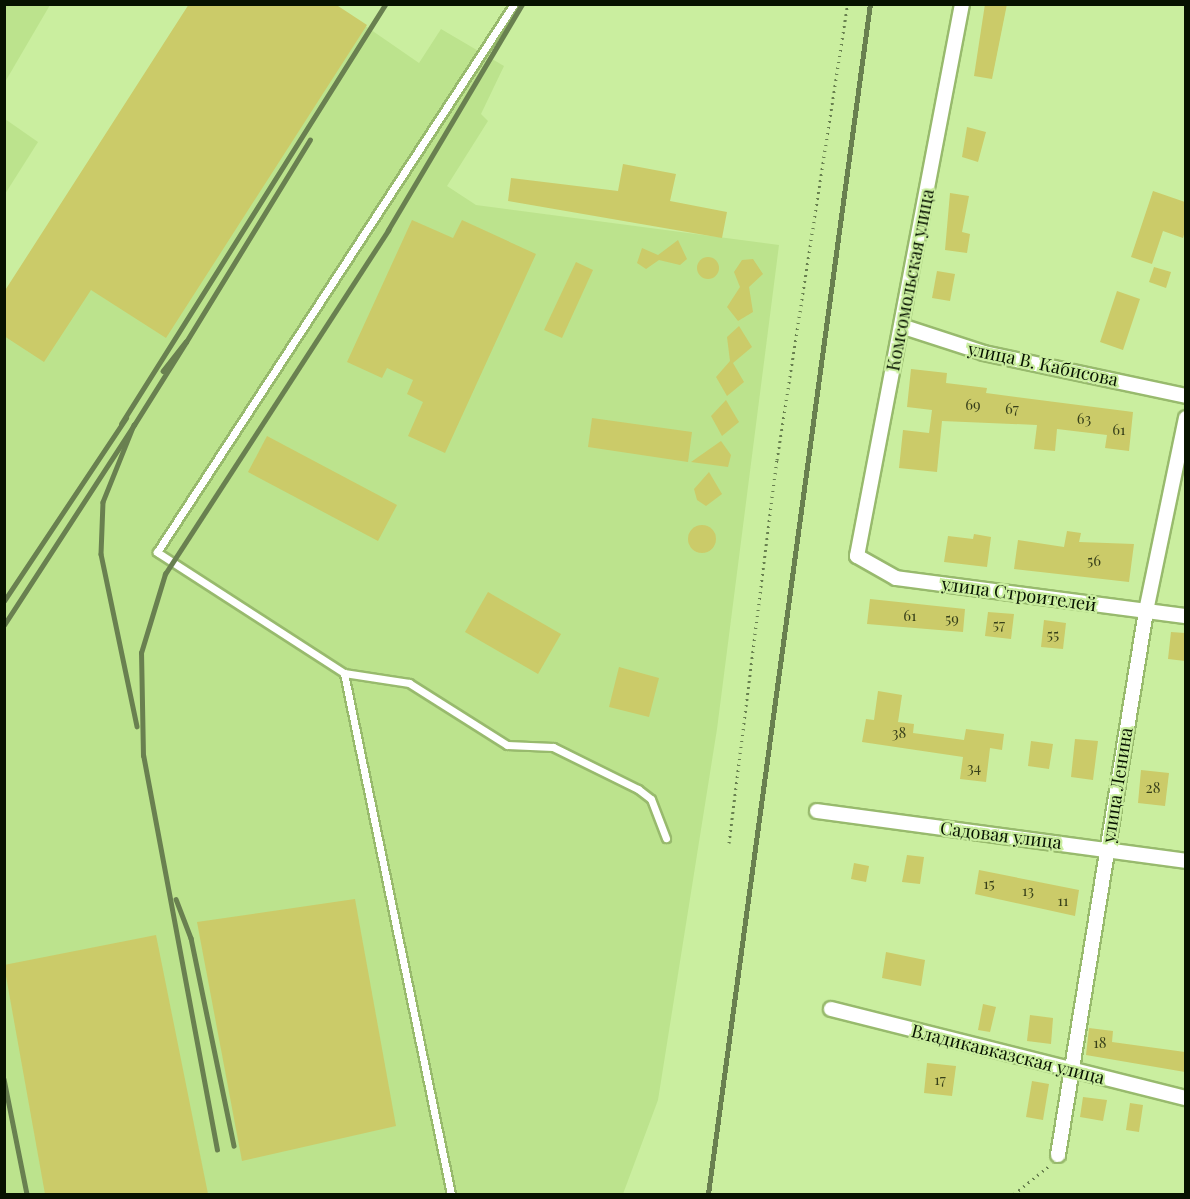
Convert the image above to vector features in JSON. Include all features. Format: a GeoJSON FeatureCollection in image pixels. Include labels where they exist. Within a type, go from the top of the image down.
{"type":"FeatureCollection","features":[{"type":"Feature","properties":{"kind":"street","name":"Комсомольская улица"},"geometry":{"type":"LineString","coordinates":[[857,556],[962,4]]}},
{"type":"Feature","properties":{"kind":"street","name":"улица В. Кабисова"},"geometry":{"type":"LineString","coordinates":[[901,326],[984,353],[1185,396]]}},
{"type":"Feature","properties":{"kind":"street","name":"улица Ленина"},"geometry":{"type":"LineString","coordinates":[[1058,1155],[1146,610],[1185,418]]}},
{"type":"Feature","properties":{"kind":"street","name":"улица Строителей"},"geometry":{"type":"LineString","coordinates":[[857,556],[896,578],[1185,616]]}},
{"type":"Feature","properties":{"kind":"street","name":"Садовая улица"},"geometry":{"type":"LineString","coordinates":[[817,811],[1106,848],[1185,861]]}},
{"type":"Feature","properties":{"kind":"street","name":"Владикавказская улица"},"geometry":{"type":"LineString","coordinates":[[831,1009],[1185,1098]]}},
{"type":"Feature","properties":{"kind":"lane"},"geometry":{"type":"LineString","coordinates":[[514,4],[157,552],[344,673],[409,682],[507,745],[553,747],[638,789],[651,800],[666,838]]}},
{"type":"Feature","properties":{"kind":"lane"},"geometry":{"type":"LineString","coordinates":[[344,673],[451,1194]]}},
{"type":"Feature","properties":{"kind":"path"},"geometry":{"type":"LineString","coordinates":[[729,843],[777,460],[848,4]]}},
{"type":"Feature","properties":{"kind":"path"},"geometry":{"type":"LineString","coordinates":[[1014,1194],[1037,1181],[1058,1155]]}},
{"type":"Feature","properties":{"kind":"shaded area"},"geometry":{"type":"Polygon","coordinates":[[[4,5],[50,5],[5,82],[4,5]]]}},
{"type":"Feature","properties":{"kind":"shaded area"},"geometry":{"type":"Polygon","coordinates":[[[335,5],[419,63],[441,29],[504,66],[481,114],[488,121],[447,186],[476,205],[779,245],[717,729],[658,1100],[623,1194],[5,1194],[4,292],[335,5]]]}},
{"type":"Feature","properties":{"kind":"shaded area"},"geometry":{"type":"Polygon","coordinates":[[[5,119],[38,142],[5,194],[5,119]]]}},
{"type":"Feature","properties":{"kind":"building"},"geometry":{"type":"Polygon","coordinates":[[[189,4],[335,4],[367,25],[166,338],[91,290],[44,362],[4,336],[4,292],[189,4]]]}},
{"type":"Feature","properties":{"kind":"building"},"geometry":{"type":"Polygon","coordinates":[[[985,4],[1007,4],[992,79],[974,76],[985,4]]]}},
{"type":"Feature","properties":{"kind":"building"},"geometry":{"type":"Polygon","coordinates":[[[967,127],[986,132],[978,162],[962,157],[967,127]]]}},
{"type":"Feature","properties":{"kind":"building"},"geometry":{"type":"Polygon","coordinates":[[[623,164],[676,174],[670,201],[727,212],[722,238],[508,201],[511,178],[618,191],[623,164]]]}},
{"type":"Feature","properties":{"kind":"building"},"geometry":{"type":"Polygon","coordinates":[[[1153,191],[1185,202],[1185,231],[1183,238],[1163,231],[1152,264],[1131,257],[1153,191]]]}},
{"type":"Feature","properties":{"kind":"building"},"geometry":{"type":"Polygon","coordinates":[[[950,193],[969,196],[962,232],[970,234],[967,253],[945,250],[950,193]]]}},
{"type":"Feature","properties":{"kind":"building"},"geometry":{"type":"Polygon","coordinates":[[[412,220],[453,238],[462,220],[536,254],[445,453],[408,436],[423,402],[407,394],[413,380],[387,368],[382,378],[347,362],[412,220]]]}},
{"type":"Feature","properties":{"kind":"building"},"geometry":{"type":"Polygon","coordinates":[[[678,240],[687,259],[680,265],[659,260],[646,269],[637,263],[642,248],[658,255],[678,240]]]}},
{"type":"Feature","properties":{"kind":"building"},"geometry":{"type":"Polygon","coordinates":[[[708,257],[716,260],[719,268],[716,276],[708,279],[700,276],[697,268],[700,260],[708,257]]]}},
{"type":"Feature","properties":{"kind":"building"},"geometry":{"type":"Polygon","coordinates":[[[753,259],[763,274],[749,287],[753,312],[738,321],[727,307],[740,287],[734,272],[742,260],[753,259]]]}},
{"type":"Feature","properties":{"kind":"building"},"geometry":{"type":"Polygon","coordinates":[[[576,262],[593,270],[562,338],[544,330],[576,262]]]}},
{"type":"Feature","properties":{"kind":"building"},"geometry":{"type":"Polygon","coordinates":[[[1154,267],[1171,272],[1166,288],[1149,282],[1154,267]]]}},
{"type":"Feature","properties":{"kind":"building"},"geometry":{"type":"Polygon","coordinates":[[[937,271],[955,274],[950,301],[932,298],[937,271]]]}},
{"type":"Feature","properties":{"kind":"building"},"geometry":{"type":"Polygon","coordinates":[[[1117,291],[1140,299],[1123,350],[1100,342],[1117,291]]]}},
{"type":"Feature","properties":{"kind":"building"},"geometry":{"type":"Polygon","coordinates":[[[739,326],[752,347],[733,363],[744,382],[727,396],[716,377],[730,361],[727,337],[739,326]]]}},
{"type":"Feature","properties":{"kind":"building"},"geometry":{"type":"Polygon","coordinates":[[[911,369],[947,373],[946,383],[987,388],[986,393],[1133,412],[1129,451],[1105,448],[1107,435],[1057,429],[1055,451],[1034,449],[1037,425],[942,421],[937,472],[899,468],[903,430],[929,433],[932,410],[907,407],[911,369]]]}},
{"type":"Feature","properties":{"kind":"building"},"geometry":{"type":"Polygon","coordinates":[[[726,400],[739,422],[722,436],[711,416],[726,400]]]}},
{"type":"Feature","properties":{"kind":"building"},"geometry":{"type":"Polygon","coordinates":[[[592,418],[692,432],[688,462],[588,447],[592,418]]]}},
{"type":"Feature","properties":{"kind":"building"},"geometry":{"type":"Polygon","coordinates":[[[267,436],[397,505],[378,541],[248,472],[267,436]]]}},
{"type":"Feature","properties":{"kind":"building"},"geometry":{"type":"Polygon","coordinates":[[[721,441],[731,455],[728,467],[691,462],[721,441]]]}},
{"type":"Feature","properties":{"kind":"building"},"geometry":{"type":"Polygon","coordinates":[[[709,472],[722,494],[706,506],[697,500],[694,489],[709,472]]]}},
{"type":"Feature","properties":{"kind":"building"},"geometry":{"type":"Polygon","coordinates":[[[702,525],[712,529],[716,539],[712,549],[702,553],[692,549],[688,539],[692,529],[702,525]]]}},
{"type":"Feature","properties":{"kind":"building"},"geometry":{"type":"Polygon","coordinates":[[[1067,531],[1081,533],[1079,542],[1134,544],[1129,582],[1014,569],[1018,540],[1064,547],[1067,531]]]}},
{"type":"Feature","properties":{"kind":"building"},"geometry":{"type":"Polygon","coordinates":[[[974,534],[991,537],[987,567],[944,562],[948,536],[973,539],[974,534]]]}},
{"type":"Feature","properties":{"kind":"building"},"geometry":{"type":"Polygon","coordinates":[[[488,592],[561,634],[538,674],[465,632],[488,592]]]}},
{"type":"Feature","properties":{"kind":"building"},"geometry":{"type":"Polygon","coordinates":[[[870,599],[965,609],[963,632],[867,624],[870,599]]]}},
{"type":"Feature","properties":{"kind":"building"},"geometry":{"type":"Polygon","coordinates":[[[988,612],[1014,614],[1011,639],[985,636],[988,612]]]}},
{"type":"Feature","properties":{"kind":"building"},"geometry":{"type":"Polygon","coordinates":[[[1044,620],[1066,623],[1063,649],[1041,647],[1044,620]]]}},
{"type":"Feature","properties":{"kind":"building"},"geometry":{"type":"Polygon","coordinates":[[[1171,632],[1185,633],[1185,661],[1168,659],[1171,632]]]}},
{"type":"Feature","properties":{"kind":"building"},"geometry":{"type":"Polygon","coordinates":[[[619,667],[659,678],[649,717],[609,707],[619,667]]]}},
{"type":"Feature","properties":{"kind":"building"},"geometry":{"type":"Polygon","coordinates":[[[878,691],[902,695],[898,722],[914,724],[913,733],[964,740],[966,729],[1004,734],[1002,750],[990,748],[986,782],[960,779],[963,757],[862,742],[866,719],[874,720],[878,691]]]}},
{"type":"Feature","properties":{"kind":"building"},"geometry":{"type":"Polygon","coordinates":[[[1075,739],[1098,741],[1093,780],[1071,777],[1075,739]]]}},
{"type":"Feature","properties":{"kind":"building"},"geometry":{"type":"Polygon","coordinates":[[[1031,741],[1053,744],[1049,769],[1028,766],[1031,741]]]}},
{"type":"Feature","properties":{"kind":"building"},"geometry":{"type":"Polygon","coordinates":[[[1141,770],[1169,773],[1165,806],[1138,803],[1141,770]]]}},
{"type":"Feature","properties":{"kind":"building"},"geometry":{"type":"Polygon","coordinates":[[[907,855],[924,857],[920,884],[902,882],[907,855]]]}},
{"type":"Feature","properties":{"kind":"building"},"geometry":{"type":"Polygon","coordinates":[[[854,863],[869,866],[866,882],[851,879],[854,863]]]}},
{"type":"Feature","properties":{"kind":"building"},"geometry":{"type":"Polygon","coordinates":[[[979,870],[1079,890],[1075,916],[975,894],[979,870]]]}},
{"type":"Feature","properties":{"kind":"building"},"geometry":{"type":"Polygon","coordinates":[[[355,899],[396,1126],[242,1161],[197,922],[355,899]]]}},
{"type":"Feature","properties":{"kind":"building"},"geometry":{"type":"Polygon","coordinates":[[[156,935],[208,1194],[45,1194],[4,965],[156,935]]]}},
{"type":"Feature","properties":{"kind":"building"},"geometry":{"type":"Polygon","coordinates":[[[886,952],[925,960],[921,986],[882,978],[886,952]]]}},
{"type":"Feature","properties":{"kind":"building"},"geometry":{"type":"Polygon","coordinates":[[[983,1004],[996,1007],[990,1032],[978,1030],[983,1004]]]}},
{"type":"Feature","properties":{"kind":"building"},"geometry":{"type":"Polygon","coordinates":[[[1030,1015],[1053,1018],[1051,1044],[1027,1041],[1030,1015]]]}},
{"type":"Feature","properties":{"kind":"building"},"geometry":{"type":"Polygon","coordinates":[[[1089,1028],[1113,1031],[1112,1042],[1185,1052],[1185,1072],[1086,1055],[1089,1028]]]}},
{"type":"Feature","properties":{"kind":"building"},"geometry":{"type":"Polygon","coordinates":[[[927,1063],[956,1066],[952,1096],[924,1093],[927,1063]]]}},
{"type":"Feature","properties":{"kind":"building"},"geometry":{"type":"Polygon","coordinates":[[[1032,1081],[1049,1084],[1043,1120],[1026,1117],[1032,1081]]]}},
{"type":"Feature","properties":{"kind":"building"},"geometry":{"type":"Polygon","coordinates":[[[1083,1097],[1107,1100],[1103,1121],[1080,1117],[1083,1097]]]}},
{"type":"Feature","properties":{"kind":"building"},"geometry":{"type":"Polygon","coordinates":[[[1130,1103],[1143,1105],[1139,1132],[1126,1130],[1130,1103]]]}},
{"type":"Feature","properties":{"kind":"railway"},"geometry":{"type":"LineString","coordinates":[[121,424],[386,4]]}},
{"type":"Feature","properties":{"kind":"railway"},"geometry":{"type":"LineString","coordinates":[[217,1150],[143,756],[141,653],[165,574],[388,230],[522,4]]}},
{"type":"Feature","properties":{"kind":"railway"},"geometry":{"type":"LineString","coordinates":[[708,1194],[870,4]]}},
{"type":"Feature","properties":{"kind":"railway"},"geometry":{"type":"LineString","coordinates":[[186,342],[310,140]]}},
{"type":"Feature","properties":{"kind":"railway"},"geometry":{"type":"LineString","coordinates":[[134,425],[186,342],[163,371]]}},
{"type":"Feature","properties":{"kind":"railway"},"geometry":{"type":"LineString","coordinates":[[4,601],[126,418]]}},
{"type":"Feature","properties":{"kind":"railway"},"geometry":{"type":"LineString","coordinates":[[4,625],[134,425],[103,502],[101,554],[137,726]]}},
{"type":"Feature","properties":{"kind":"railway"},"geometry":{"type":"LineString","coordinates":[[176,899],[191,938],[234,1146]]}},
{"type":"Feature","properties":{"kind":"railway"},"geometry":{"type":"LineString","coordinates":[[4,1079],[27,1194]]}}]}
